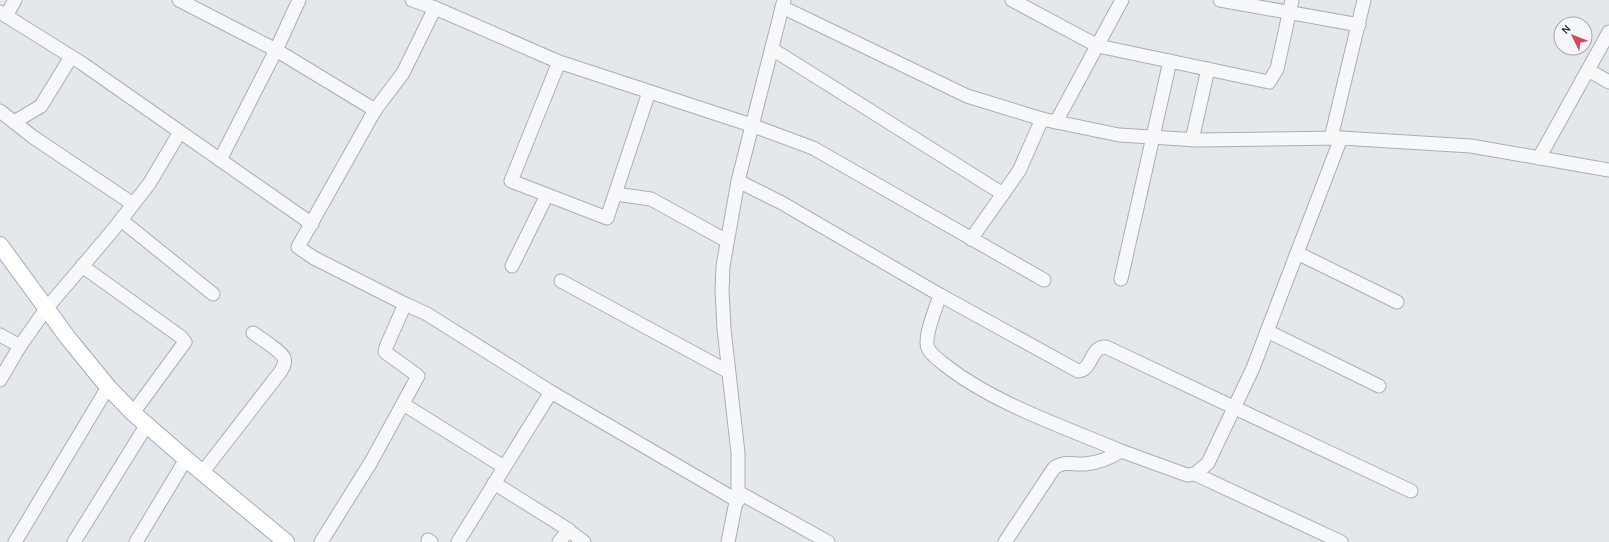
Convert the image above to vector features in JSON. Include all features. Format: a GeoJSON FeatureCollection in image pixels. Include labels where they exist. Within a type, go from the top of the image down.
{"type":"FeatureCollection","features":[{"type":"Feature","properties":{"kind":"main road"},"geometry":{"type":"LineString","coordinates":[[0,245],[46,309],[108,387],[133,413],[186,460],[286,542]]}},
{"type":"Feature","properties":{"kind":"street"},"geometry":{"type":"LineString","coordinates":[[15,0],[3,14],[71,57],[312,224]]}},
{"type":"Feature","properties":{"kind":"street"},"geometry":{"type":"LineString","coordinates":[[179,0],[276,50],[375,110]]}},
{"type":"Feature","properties":{"kind":"street"},"geometry":{"type":"LineString","coordinates":[[220,160],[276,50],[299,0]]}},
{"type":"Feature","properties":{"kind":"street"},"geometry":{"type":"LineString","coordinates":[[412,0],[559,62],[751,125],[813,148],[1044,280]]}},
{"type":"Feature","properties":{"kind":"street"},"geometry":{"type":"LineString","coordinates":[[1012,0],[1098,46],[1269,82],[1277,69],[1291,6]]}},
{"type":"Feature","properties":{"kind":"street"},"geometry":{"type":"LineString","coordinates":[[1056,122],[1122,0]]}},
{"type":"Feature","properties":{"kind":"street"},"geometry":{"type":"LineString","coordinates":[[1220,0],[1291,6],[1358,25]]}},
{"type":"Feature","properties":{"kind":"street"},"geometry":{"type":"LineString","coordinates":[[1196,474],[1208,463],[1235,408],[1253,368],[1297,253],[1336,138],[1364,0]]}},
{"type":"Feature","properties":{"kind":"street"},"geometry":{"type":"LineString","coordinates":[[728,542],[738,496],[738,453],[727,371],[722,290],[727,241],[738,181],[751,125],[783,4],[967,96],[1042,119],[1119,135],[1192,140],[1336,138],[1471,146],[1609,170]]}},
{"type":"Feature","properties":{"kind":"street"},"geometry":{"type":"LineString","coordinates":[[434,8],[403,73],[375,110],[299,245],[299,249],[314,258],[427,314],[551,392],[738,496],[828,542]]}},
{"type":"Feature","properties":{"kind":"street"},"geometry":{"type":"LineString","coordinates":[[1539,158],[1609,32]]}},
{"type":"Feature","properties":{"kind":"street"},"geometry":{"type":"LineString","coordinates":[[772,49],[1003,194]]}},
{"type":"Feature","properties":{"kind":"street"},"geometry":{"type":"LineString","coordinates":[[14,122],[42,106],[71,57]]}},
{"type":"Feature","properties":{"kind":"street"},"geometry":{"type":"LineString","coordinates":[[1121,279],[1170,60]]}},
{"type":"Feature","properties":{"kind":"street"},"geometry":{"type":"LineString","coordinates":[[559,62],[511,181],[607,218],[649,92]]}},
{"type":"Feature","properties":{"kind":"street"},"geometry":{"type":"LineString","coordinates":[[1192,140],[1208,69]]}},
{"type":"Feature","properties":{"kind":"street"},"geometry":{"type":"LineString","coordinates":[[1588,70],[1609,82]]}},
{"type":"Feature","properties":{"kind":"street"},"geometry":{"type":"LineString","coordinates":[[0,111],[48,148],[133,204]]}},
{"type":"Feature","properties":{"kind":"street"},"geometry":{"type":"LineString","coordinates":[[971,239],[1018,171],[1042,119]]}},
{"type":"Feature","properties":{"kind":"street"},"geometry":{"type":"LineString","coordinates":[[0,380],[20,346],[46,309],[121,220],[149,184],[180,132]]}},
{"type":"Feature","properties":{"kind":"street"},"geometry":{"type":"LineString","coordinates":[[738,181],[782,203],[940,295],[1078,371],[1082,371],[1086,368],[1097,349],[1106,347],[1411,491]]}},
{"type":"Feature","properties":{"kind":"street"},"geometry":{"type":"LineString","coordinates":[[615,194],[651,199],[727,241]]}},
{"type":"Feature","properties":{"kind":"street"},"geometry":{"type":"LineString","coordinates":[[512,266],[547,195]]}},
{"type":"Feature","properties":{"kind":"street"},"geometry":{"type":"LineString","coordinates":[[121,220],[213,294]]}},
{"type":"Feature","properties":{"kind":"street"},"geometry":{"type":"LineString","coordinates":[[1297,253],[1397,302]]}},
{"type":"Feature","properties":{"kind":"street"},"geometry":{"type":"LineString","coordinates":[[82,266],[181,337],[185,342],[133,413]]}},
{"type":"Feature","properties":{"kind":"street"},"geometry":{"type":"LineString","coordinates":[[561,281],[727,371]]}},
{"type":"Feature","properties":{"kind":"street"},"geometry":{"type":"LineString","coordinates":[[940,295],[928,332],[927,347],[933,355],[955,373],[988,394],[1121,451],[1187,475],[1196,474],[1341,542]]}},
{"type":"Feature","properties":{"kind":"street"},"geometry":{"type":"LineString","coordinates":[[321,542],[371,462],[418,376],[385,352],[405,304]]}},
{"type":"Feature","properties":{"kind":"street"},"geometry":{"type":"LineString","coordinates":[[1267,331],[1379,386]]}},
{"type":"Feature","properties":{"kind":"street"},"geometry":{"type":"LineString","coordinates":[[202,472],[285,364],[284,358],[280,353],[253,333]]}},
{"type":"Feature","properties":{"kind":"street"},"geometry":{"type":"LineString","coordinates":[[0,335],[20,346]]}},
{"type":"Feature","properties":{"kind":"street"},"geometry":{"type":"LineString","coordinates":[[15,542],[108,387]]}},
{"type":"Feature","properties":{"kind":"street"},"geometry":{"type":"LineString","coordinates":[[458,542],[551,392]]}},
{"type":"Feature","properties":{"kind":"street"},"geometry":{"type":"LineString","coordinates":[[403,404],[504,468]]}},
{"type":"Feature","properties":{"kind":"street"},"geometry":{"type":"LineString","coordinates":[[74,542],[146,426]]}},
{"type":"Feature","properties":{"kind":"street"},"geometry":{"type":"LineString","coordinates":[[1005,542],[1054,468],[1066,462],[1084,465],[1094,463],[1121,451]]}},
{"type":"Feature","properties":{"kind":"street"},"geometry":{"type":"LineString","coordinates":[[136,542],[186,460]]}},
{"type":"Feature","properties":{"kind":"street"},"geometry":{"type":"LineString","coordinates":[[494,483],[584,542]]}},
{"type":"Feature","properties":{"kind":"street"},"geometry":{"type":"LineString","coordinates":[[559,542],[569,531]]}}]}
